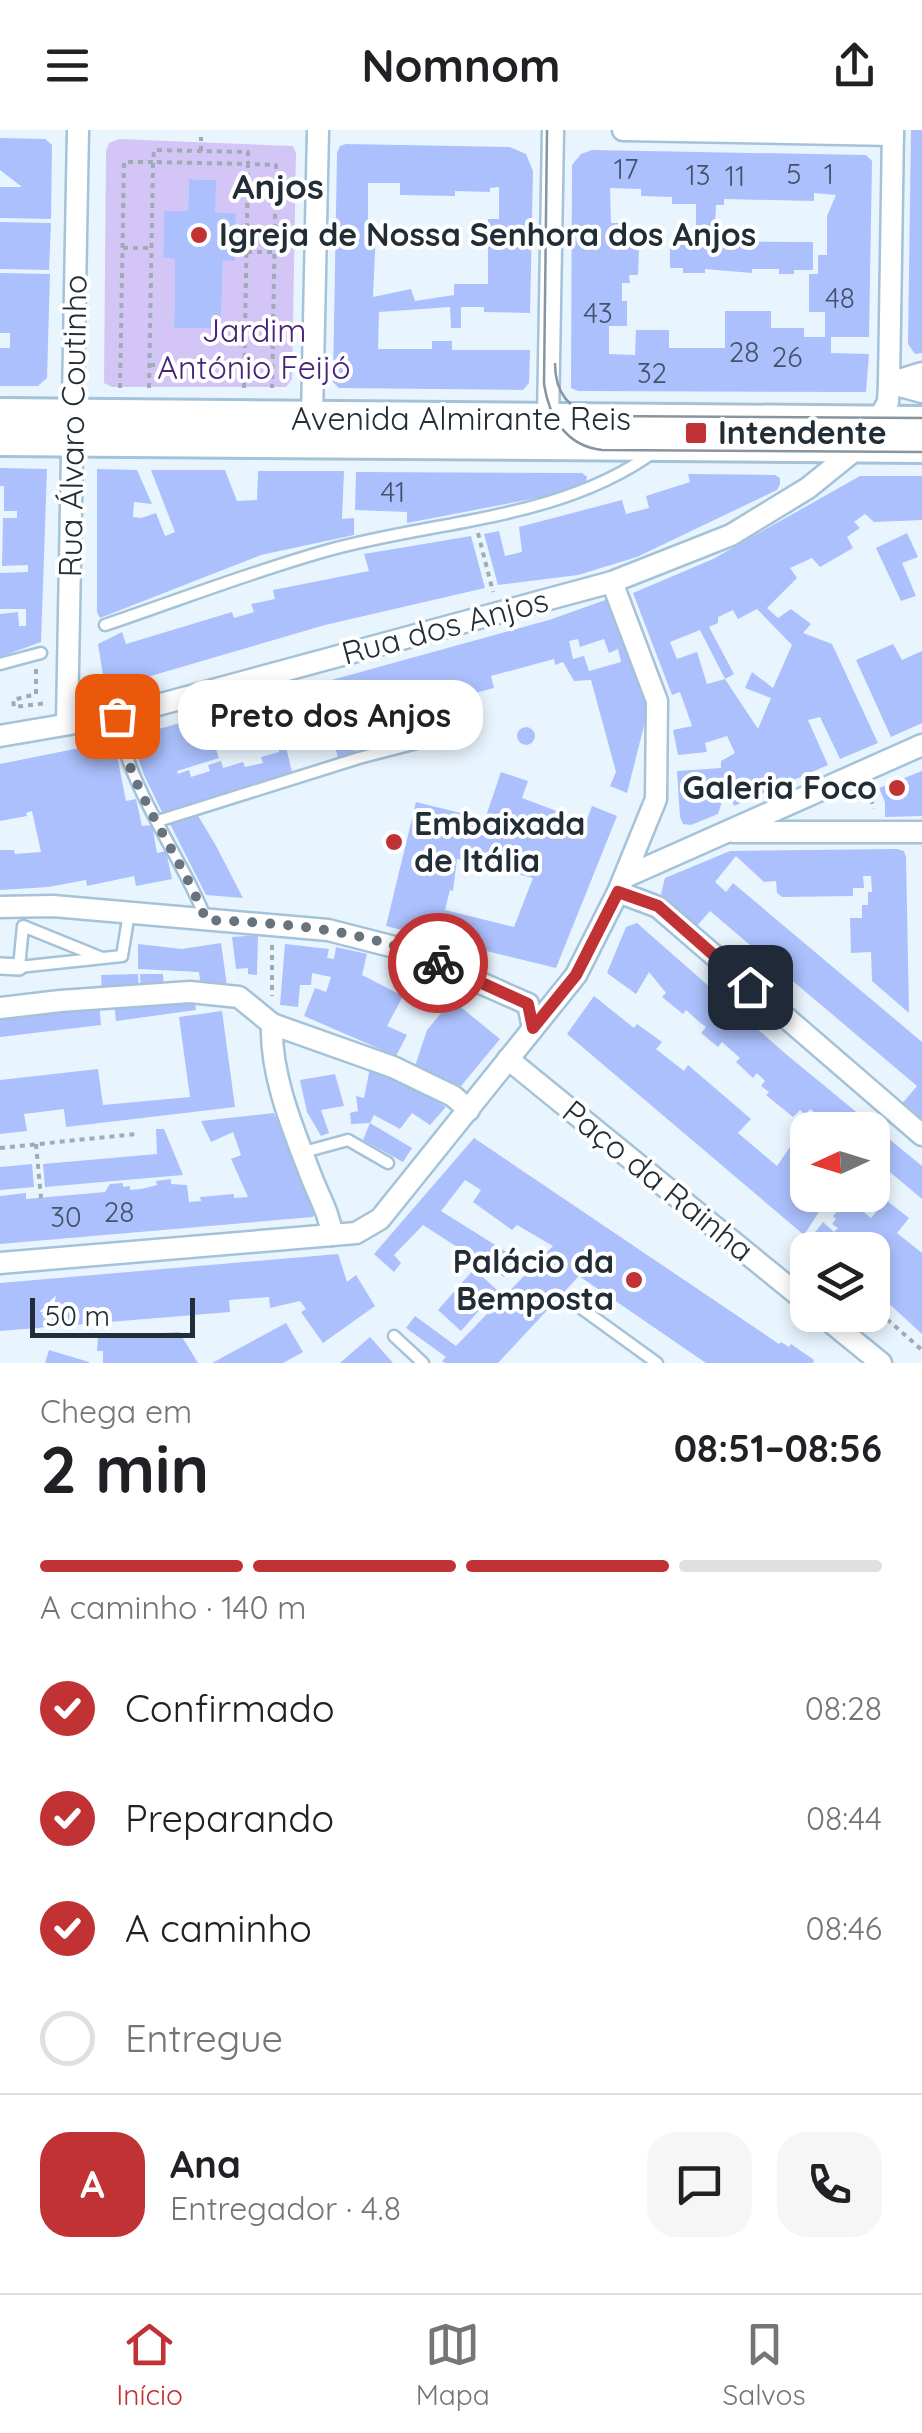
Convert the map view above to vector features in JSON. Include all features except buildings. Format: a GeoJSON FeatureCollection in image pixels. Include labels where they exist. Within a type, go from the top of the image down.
{"type":"FeatureCollection","features":[{"type":"Feature","properties":{"kind":"main road","name":"Avenida Almirante Reis"},"geometry":{"type":"LineString","coordinates":[[0,439],[73,428],[312,418],[548,432],[668,444],[869,434],[921,390]]}},
{"type":"Feature","properties":{"kind":"main road","name":"Avenida Almirante Reis"},"geometry":{"type":"LineString","coordinates":[[0,415],[73,428],[869,434],[922,446]]}},
{"type":"Feature","properties":{"kind":"street","name":"Rua Álvaro Coutinho"},"geometry":{"type":"LineString","coordinates":[[67,722],[78,130]]}},
{"type":"Feature","properties":{"kind":"street"},"geometry":{"type":"LineString","coordinates":[[312,418],[318,130]]}},
{"type":"Feature","properties":{"kind":"street"},"geometry":{"type":"LineString","coordinates":[[548,432],[553,130]]}},
{"type":"Feature","properties":{"kind":"street"},"geometry":{"type":"LineString","coordinates":[[623,130],[893,133],[888,402],[869,434]]}},
{"type":"Feature","properties":{"kind":"street"},"geometry":{"type":"LineString","coordinates":[[888,383],[921,390]]}},
{"type":"Feature","properties":{"kind":"street","name":"Rua dos Anjos"},"geometry":{"type":"LineString","coordinates":[[0,736],[117,716],[612,582],[731,535],[808,488],[869,434]]}},
{"type":"Feature","properties":{"kind":"street"},"geometry":{"type":"LineString","coordinates":[[0,1263],[356,1233],[373,1226],[576,975],[621,885],[656,799],[658,721],[652,686],[612,582]]}},
{"type":"Feature","properties":{"kind":"street"},"geometry":{"type":"LineString","coordinates":[[621,885],[726,832],[922,745]]}},
{"type":"Feature","properties":{"kind":"street"},"geometry":{"type":"LineString","coordinates":[[726,832],[922,832]]}},
{"type":"Feature","properties":{"kind":"street"},"geometry":{"type":"LineString","coordinates":[[621,885],[658,906],[922,1135]]}},
{"type":"Feature","properties":{"kind":"street"},"geometry":{"type":"LineString","coordinates":[[0,907],[53,906],[303,925],[406,950],[528,1004],[533,1028]]}},
{"type":"Feature","properties":{"kind":"street"},"geometry":{"type":"LineString","coordinates":[[0,966],[19,968]]}},
{"type":"Feature","properties":{"kind":"street"},"geometry":{"type":"LineString","coordinates":[[0,1008],[190,992],[239,997],[453,1096],[470,1110]]}},
{"type":"Feature","properties":{"kind":"street"},"geometry":{"type":"LineString","coordinates":[[272,1015],[271,1053],[329,1214],[332,1235]]}},
{"type":"Feature","properties":{"kind":"street","name":"Paço da Rainha"},"geometry":{"type":"LineString","coordinates":[[508,1059],[790,1288]]}},
{"type":"Feature","properties":{"kind":"street"},"geometry":{"type":"LineString","coordinates":[[843,1332],[882,1363]]}},
{"type":"Feature","properties":{"kind":"lane"},"geometry":{"type":"LineString","coordinates":[[105,625],[330,550],[474,521],[572,494],[614,479],[668,444]]}},
{"type":"Feature","properties":{"kind":"lane"},"geometry":{"type":"LineString","coordinates":[[0,664],[41,654]]}},
{"type":"Feature","properties":{"kind":"lane"},"geometry":{"type":"LineString","coordinates":[[117,716],[138,784],[195,891],[206,920]]}},
{"type":"Feature","properties":{"kind":"lane"},"geometry":{"type":"LineString","coordinates":[[158,821],[360,758],[467,730]]}},
{"type":"Feature","properties":{"kind":"lane"},"geometry":{"type":"LineString","coordinates":[[102,958],[23,926],[19,968],[122,956],[129,912]]}},
{"type":"Feature","properties":{"kind":"lane"},"geometry":{"type":"LineString","coordinates":[[304,1152],[348,1140],[388,1163]]}},
{"type":"Feature","properties":{"kind":"lane"},"geometry":{"type":"LineString","coordinates":[[574,1303],[658,1363]]}},
{"type":"Feature","properties":{"kind":"lane"},"geometry":{"type":"LineString","coordinates":[[394,1336],[423,1363]]}},
{"type":"Feature","properties":{"kind":"path"},"geometry":{"type":"LineString","coordinates":[[200,151],[201,138]]}},
{"type":"Feature","properties":{"kind":"path"},"geometry":{"type":"LineString","coordinates":[[149,392],[154,150],[248,152],[244,394]]}},
{"type":"Feature","properties":{"kind":"path"},"geometry":{"type":"LineString","coordinates":[[120,392],[124,162],[154,162],[276,165],[272,394]]}},
{"type":"Feature","properties":{"kind":"path"},"geometry":{"type":"LineString","coordinates":[[123,248],[152,248]]}},
{"type":"Feature","properties":{"kind":"path"},"geometry":{"type":"LineString","coordinates":[[247,252],[274,252]]}},
{"type":"Feature","properties":{"kind":"path"},"geometry":{"type":"LineString","coordinates":[[150,364],[245,366]]}},
{"type":"Feature","properties":{"kind":"path"},"geometry":{"type":"LineString","coordinates":[[474,521],[498,611]]}},
{"type":"Feature","properties":{"kind":"path"},"geometry":{"type":"LineString","coordinates":[[36,704],[14,707],[13,700],[36,694],[37,679]]}},
{"type":"Feature","properties":{"kind":"path"},"geometry":{"type":"LineString","coordinates":[[869,785],[875,819]]}},
{"type":"Feature","properties":{"kind":"path"},"geometry":{"type":"LineString","coordinates":[[272,936],[272,1015]]}},
{"type":"Feature","properties":{"kind":"path"},"geometry":{"type":"LineString","coordinates":[[0,1148],[136,1134]]}},
{"type":"Feature","properties":{"kind":"path"},"geometry":{"type":"LineString","coordinates":[[36,1144],[41,1198]]}},
{"type":"Feature","properties":{"kind":"path"},"geometry":{"type":"LineString","coordinates":[[890,1322],[922,1350]]}},
{"type":"Feature","properties":{"kind":"green space","name":"Jardim António Feijó"},"geometry":{"type":"Polygon","coordinates":[[[119,139],[293,146],[296,153],[292,379],[286,387],[112,387],[104,383],[109,143],[119,139]],[[189,179],[188,211],[164,211],[163,258],[175,259],[174,327],[221,328],[223,260],[234,260],[236,213],[215,212],[215,180],[189,179]]]}},
{"type":"Feature","properties":{"kind":"tram line"},"geometry":{"type":"LineString","coordinates":[[547,130],[544,384],[550,408],[569,436],[602,450],[922,452]]}},
{"type":"Feature","properties":{"kind":"tram line"},"geometry":{"type":"LineString","coordinates":[[555,364],[566,399],[579,410],[597,416],[922,418]]}},
{"type":"Feature","properties":{"kind":"way so far"},"geometry":{"type":"LineString","coordinates":[[117,716],[138,784],[195,891],[206,920],[303,925],[406,950],[438,963]]}},
{"type":"Feature","properties":{"kind":"place","name":"Igreja de Nossa Senhora dos Anjos"},"geometry":{"type":"Point","coordinates":[199,235]}},
{"type":"Feature","properties":{"kind":"place","name":"Intendente"},"geometry":{"type":"Point","coordinates":[696,433]}},
{"type":"Feature","properties":{"kind":"place","name":"Preto dos Anjos"},"geometry":{"type":"Point","coordinates":[117,716]}},
{"type":"Feature","properties":{"kind":"place","name":"Galeria Foco"},"geometry":{"type":"Point","coordinates":[897,788]}},
{"type":"Feature","properties":{"kind":"place","name":"Embaixada de Itália"},"geometry":{"type":"Point","coordinates":[394,842]}},
{"type":"Feature","properties":{"kind":"place","name":"Palácio da Bemposta"},"geometry":{"type":"Point","coordinates":[634,1280]}},
{"type":"Feature","properties":{"kind":"district","name":"Anjos"},"geometry":{"type":"Point","coordinates":[278,187]}},
{"type":"Feature","properties":{"kind":"route"},"geometry":{"type":"LineString","coordinates":[[438,963],[528,1004],[533,1028],[576,975],[618,892],[658,906],[750,987]]}}]}
